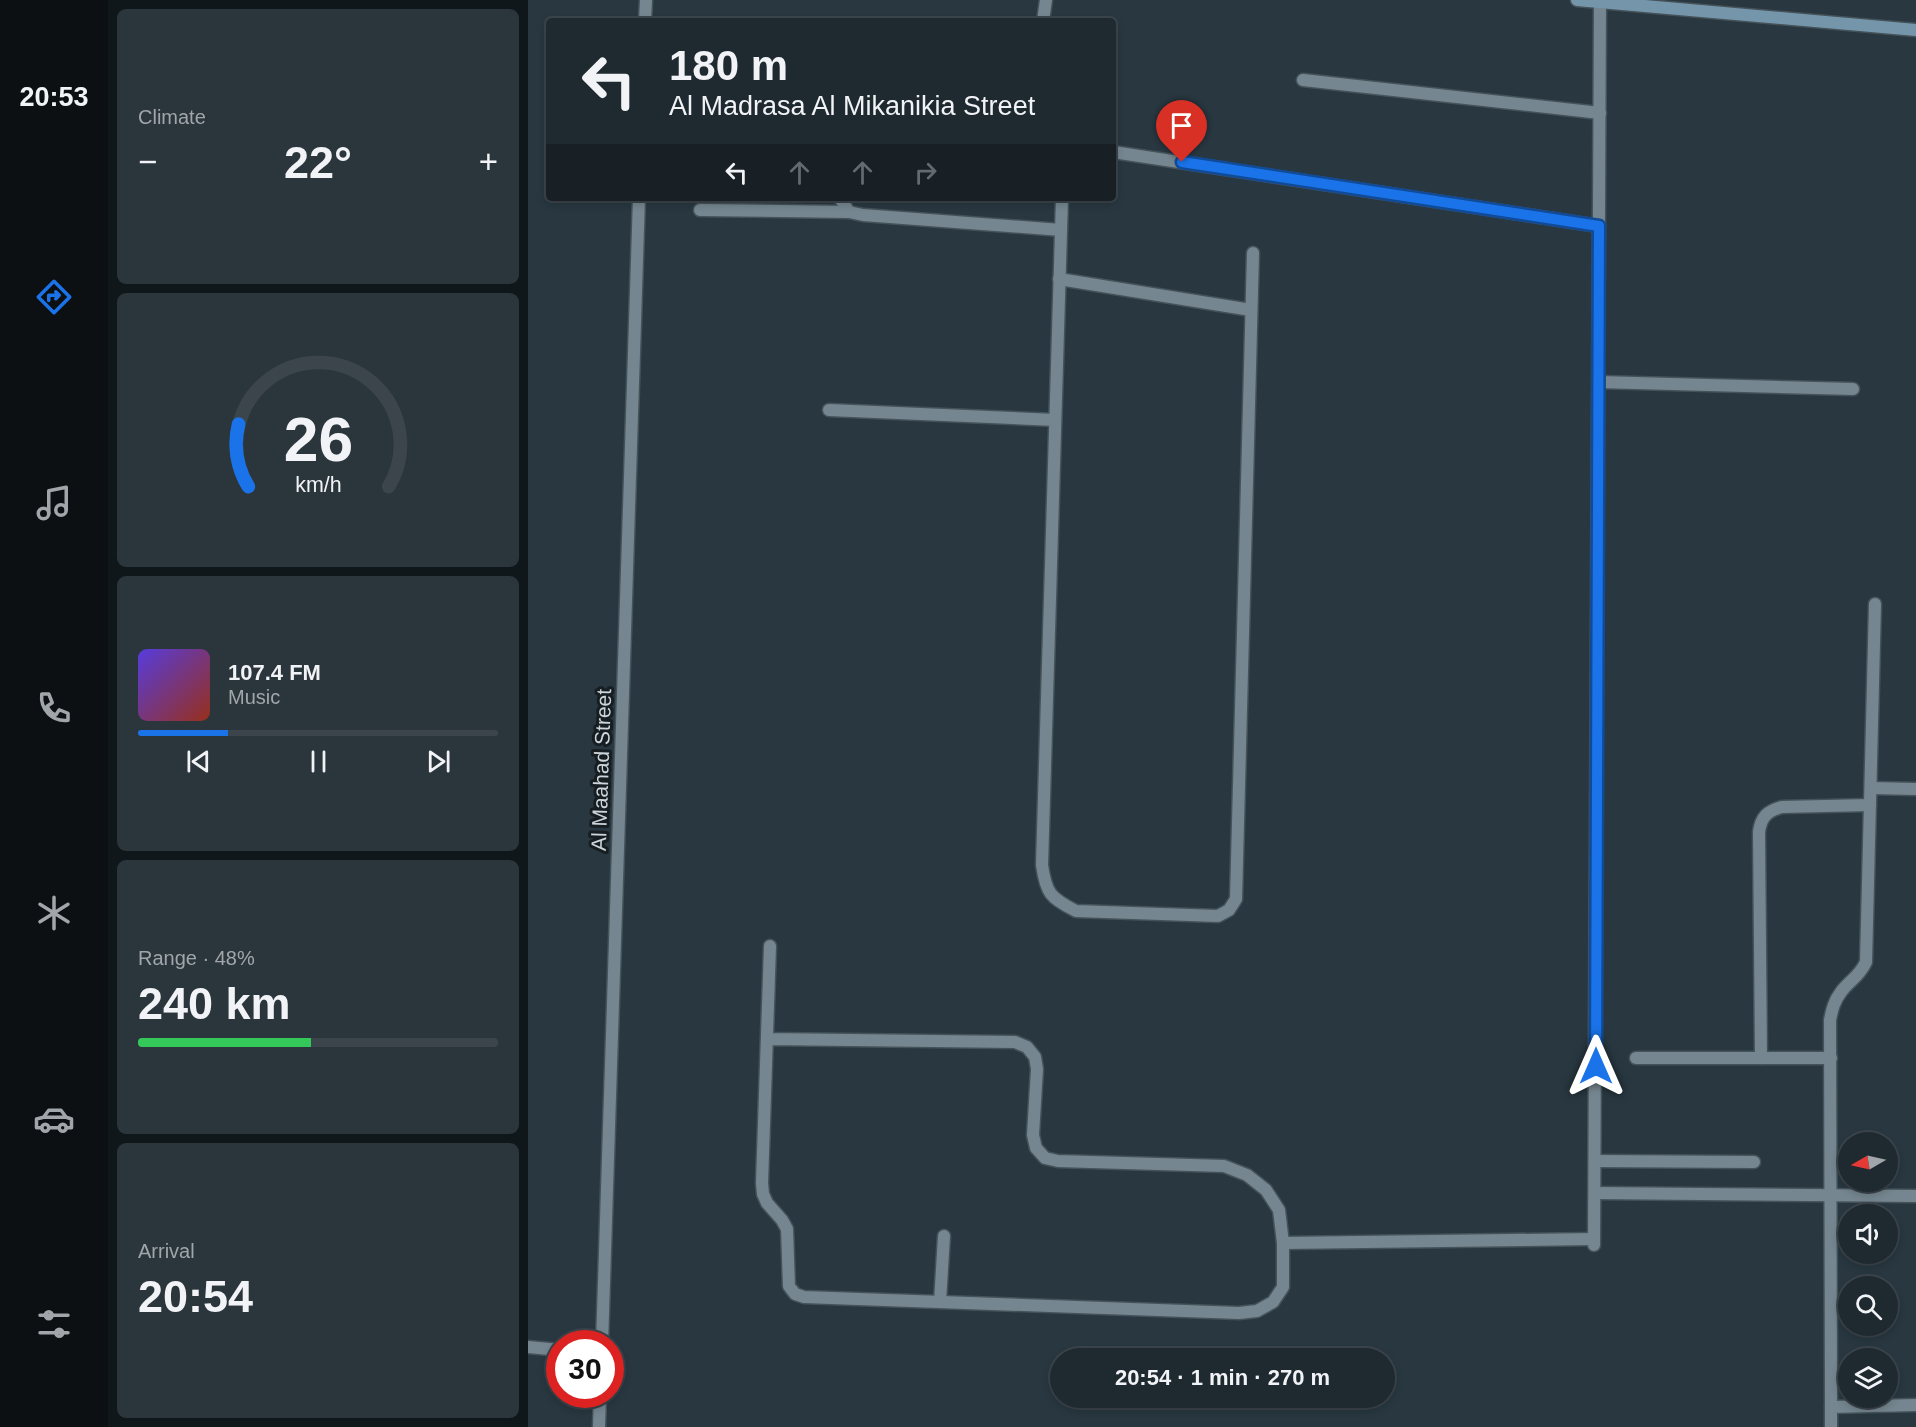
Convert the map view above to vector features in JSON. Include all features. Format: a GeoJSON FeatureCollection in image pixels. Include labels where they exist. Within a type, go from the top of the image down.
{"type":"FeatureCollection","features":[{"type":"Feature","properties":{"kind":"street"},"geometry":{"type":"LineString","coordinates":[[645,18],[646,0]]}},
{"type":"Feature","properties":{"kind":"street"},"geometry":{"type":"LineString","coordinates":[[1043,18],[1046,0]]}},
{"type":"Feature","properties":{"kind":"street"},"geometry":{"type":"LineString","coordinates":[[1577,0],[1916,30]]}},
{"type":"Feature","properties":{"kind":"street"},"geometry":{"type":"LineString","coordinates":[[1284,1243],[1594,1242],[1600,2]]}},
{"type":"Feature","properties":{"kind":"street"},"geometry":{"type":"LineString","coordinates":[[1303,80],[1600,113]]}},
{"type":"Feature","properties":{"kind":"street"},"geometry":{"type":"LineString","coordinates":[[1116,152],[1599,226]]}},
{"type":"Feature","properties":{"kind":"street","name":"Al Maahad Street"},"geometry":{"type":"LineString","coordinates":[[602,1330],[639,201]]}},
{"type":"Feature","properties":{"kind":"street"},"geometry":{"type":"LineString","coordinates":[[842,201],[849,212]]}},
{"type":"Feature","properties":{"kind":"street"},"geometry":{"type":"LineString","coordinates":[[1062,201],[1042,865],[1045,885],[1058,902],[1076,911],[1218,916],[1229,910],[1236,899],[1253,253]]}},
{"type":"Feature","properties":{"kind":"street"},"geometry":{"type":"LineString","coordinates":[[700,210],[849,212],[863,215],[1061,230]]}},
{"type":"Feature","properties":{"kind":"street"},"geometry":{"type":"LineString","coordinates":[[1059,279],[1251,310]]}},
{"type":"Feature","properties":{"kind":"street"},"geometry":{"type":"LineString","coordinates":[[1599,382],[1853,388]]}},
{"type":"Feature","properties":{"kind":"street"},"geometry":{"type":"LineString","coordinates":[[829,410],[1055,420]]}},
{"type":"Feature","properties":{"kind":"street"},"geometry":{"type":"LineString","coordinates":[[1831,1427],[1830,1020],[1833,1006],[1840,993],[1860,974],[1866,962],[1875,604]]}},
{"type":"Feature","properties":{"kind":"street"},"geometry":{"type":"LineString","coordinates":[[1871,788],[1916,789]]}},
{"type":"Feature","properties":{"kind":"street"},"geometry":{"type":"LineString","coordinates":[[1761,1058],[1759,832],[1761,819],[1770,810],[1782,807],[1870,805]]}},
{"type":"Feature","properties":{"kind":"street"},"geometry":{"type":"LineString","coordinates":[[766,1038],[1015,1042],[1027,1047],[1035,1057],[1037,1069],[1033,1135],[1036,1148],[1046,1158],[1058,1161],[1224,1166],[1247,1175],[1266,1190],[1279,1210],[1284,1243],[1283,1287],[1273,1302],[1257,1311],[1239,1313],[804,1297],[795,1294],[789,1286],[787,1229],[767,1203],[762,1183],[766,1038],[770,946]]}},
{"type":"Feature","properties":{"kind":"street"},"geometry":{"type":"LineString","coordinates":[[1636,1058],[1831,1058]]}},
{"type":"Feature","properties":{"kind":"street"},"geometry":{"type":"LineString","coordinates":[[1596,1161],[1754,1162]]}},
{"type":"Feature","properties":{"kind":"street"},"geometry":{"type":"LineString","coordinates":[[1595,1193],[1916,1196]]}},
{"type":"Feature","properties":{"kind":"street"},"geometry":{"type":"LineString","coordinates":[[940,1302],[944,1236]]}},
{"type":"Feature","properties":{"kind":"street"},"geometry":{"type":"LineString","coordinates":[[528,1347],[546,1349]]}},
{"type":"Feature","properties":{"kind":"street"},"geometry":{"type":"LineString","coordinates":[[1831,1407],[1916,1405]]}},
{"type":"Feature","properties":{"kind":"street"},"geometry":{"type":"LineString","coordinates":[[599,1427],[600,1408]]}},
{"type":"Feature","properties":{"kind":"route"},"geometry":{"type":"LineString","coordinates":[[1182,162],[1599,226],[1596,1066]]}}]}
